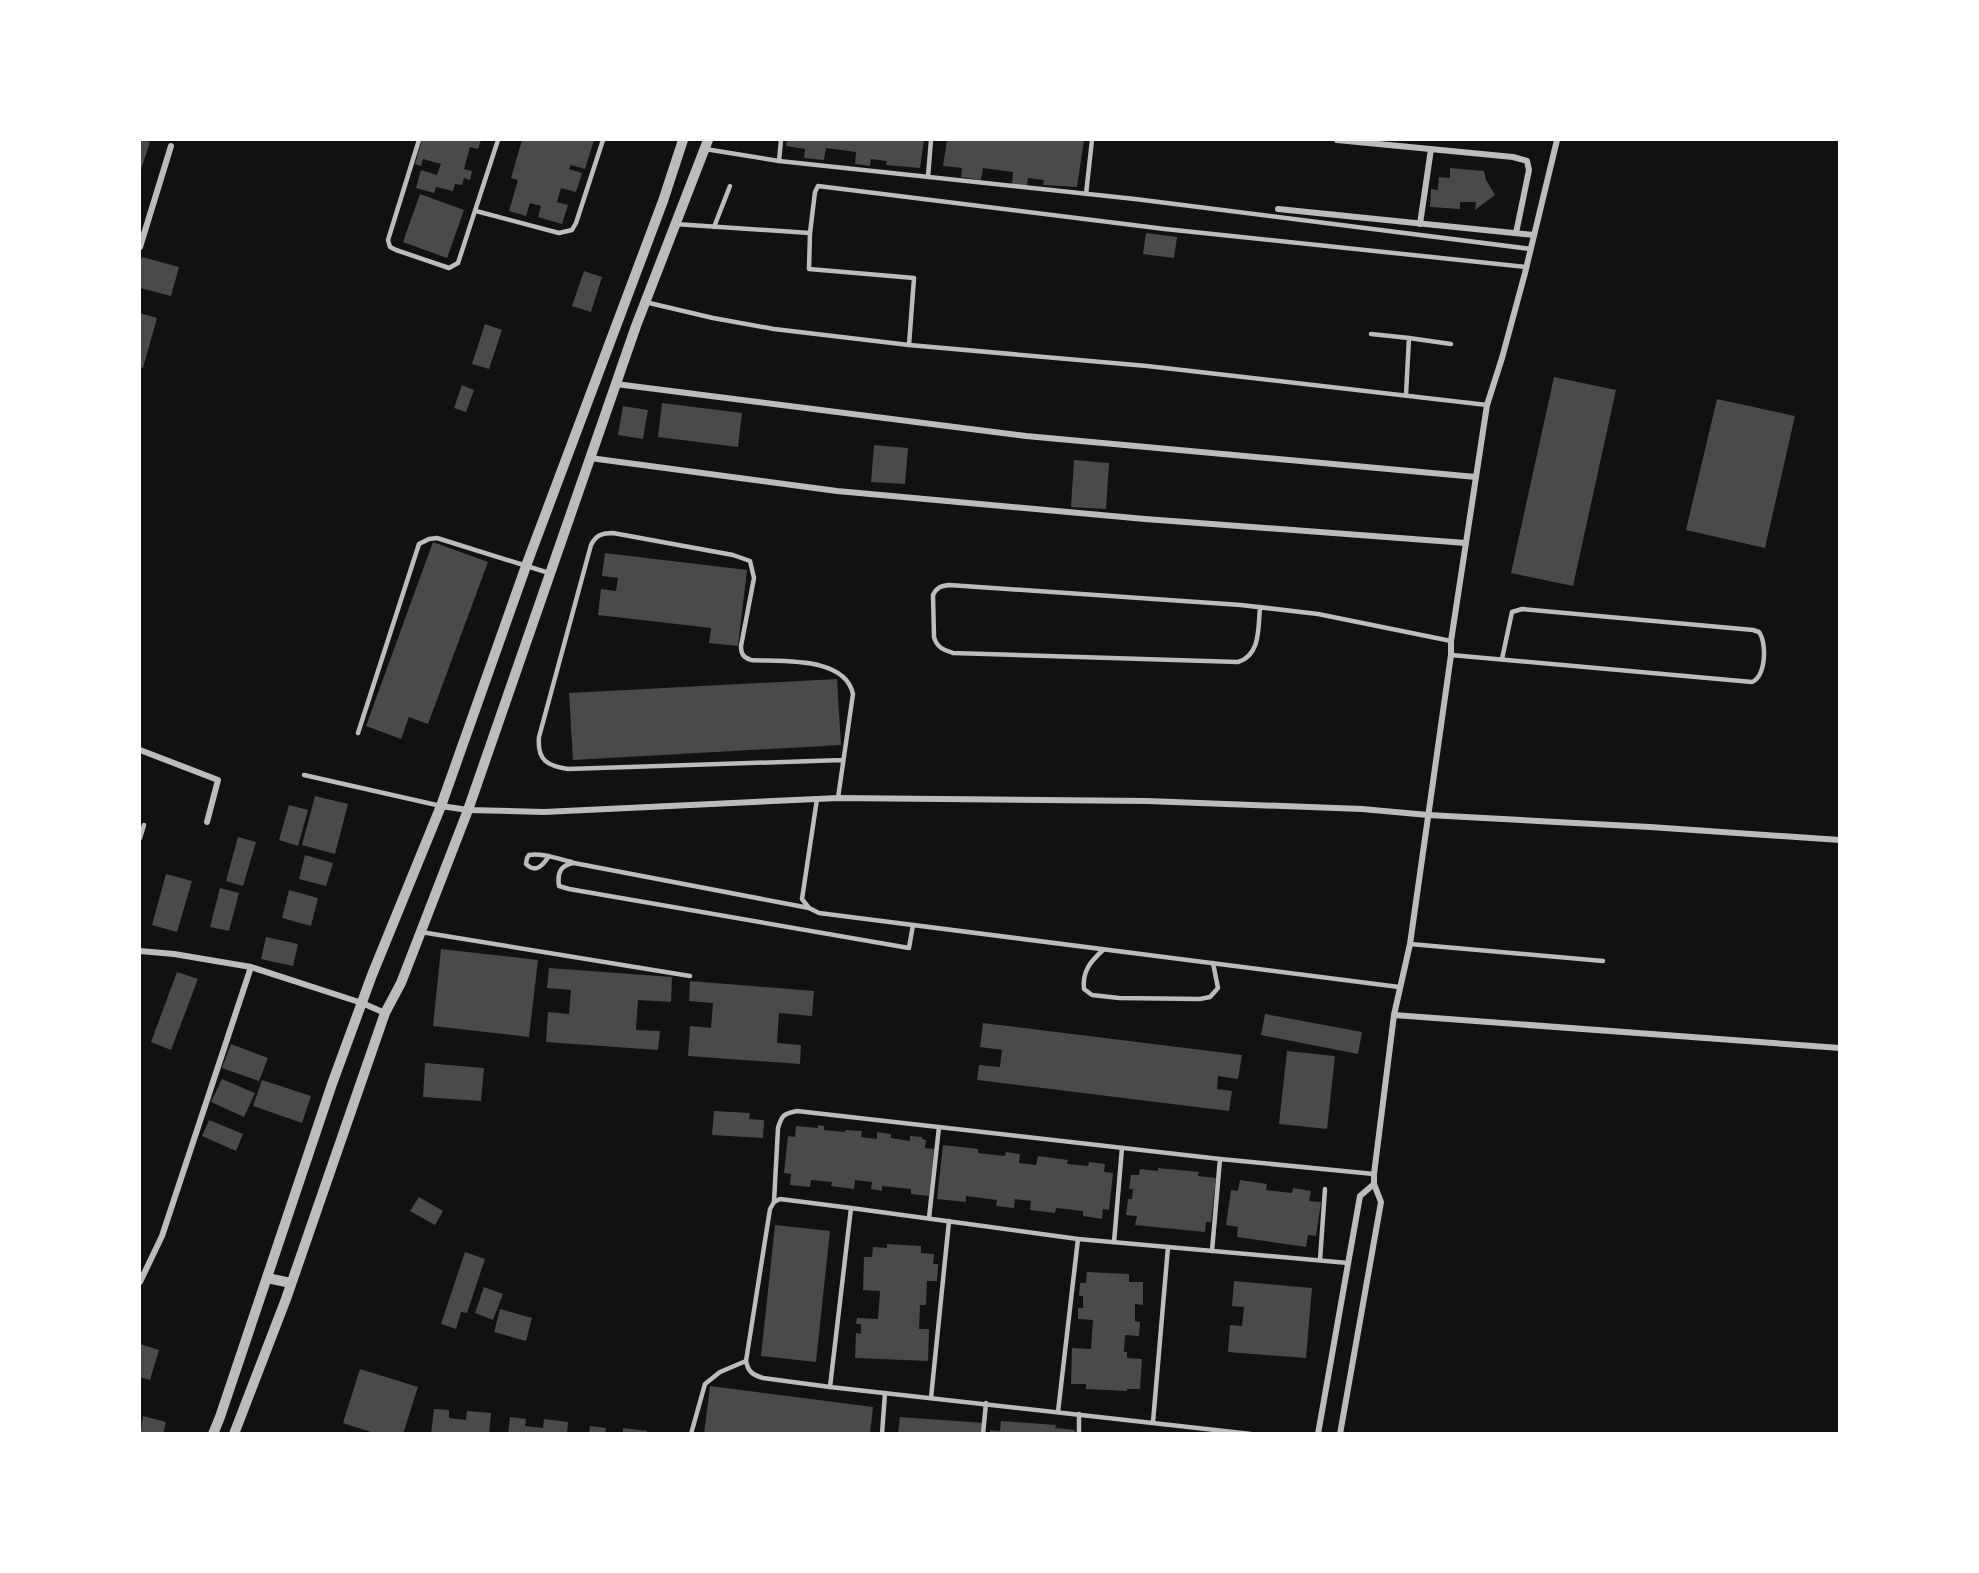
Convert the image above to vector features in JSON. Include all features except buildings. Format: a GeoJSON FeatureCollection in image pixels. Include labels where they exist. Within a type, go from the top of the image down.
{"type":"FeatureCollection","features":[{"type":"Feature","properties":{"kind":"street"},"geometry":{"type":"LineString","coordinates":[[213,1434],[332,1084],[441,806],[526,566],[663,201],[683,140]]}},
{"type":"Feature","properties":{"kind":"street"},"geometry":{"type":"LineString","coordinates":[[1337,140],[1513,157],[1527,161],[1529,170],[1516,233]]}},
{"type":"Feature","properties":{"kind":"street"},"geometry":{"type":"LineString","coordinates":[[1340,1434],[1380,1202],[1374,1184],[1374,1174],[1394,1015],[1410,944],[1451,655],[1451,641],[1487,405],[1527,267],[1557,140]]}},
{"type":"Feature","properties":{"kind":"street"},"geometry":{"type":"LineString","coordinates":[[234,1434],[291,1283],[385,1013],[402,983],[468,810],[645,302],[706,144]]}},
{"type":"Feature","properties":{"kind":"street"},"geometry":{"type":"LineString","coordinates":[[140,247],[171,146]]}},
{"type":"Feature","properties":{"kind":"street"},"geometry":{"type":"LineString","coordinates":[[1420,224],[1431,149]]}},
{"type":"Feature","properties":{"kind":"street"},"geometry":{"type":"LineString","coordinates":[[1278,209],[1534,235]]}},
{"type":"Feature","properties":{"kind":"street"},"geometry":{"type":"LineString","coordinates":[[616,384],[1026,436],[1476,477]]}},
{"type":"Feature","properties":{"kind":"street"},"geometry":{"type":"LineString","coordinates":[[590,458],[837,491],[1145,519],[1466,543]]}},
{"type":"Feature","properties":{"kind":"street"},"geometry":{"type":"LineString","coordinates":[[140,750],[218,780],[207,822]]}},
{"type":"Feature","properties":{"kind":"street"},"geometry":{"type":"LineString","coordinates":[[441,806],[468,810],[544,812],[837,798],[1147,801],[1362,809],[1839,840]]}},
{"type":"Feature","properties":{"kind":"street"},"geometry":{"type":"LineString","coordinates":[[140,951],[174,954],[250,967],[362,1003],[385,1013]]}},
{"type":"Feature","properties":{"kind":"street"},"geometry":{"type":"LineString","coordinates":[[140,1282],[162,1236],[250,967]]}},
{"type":"Feature","properties":{"kind":"street"},"geometry":{"type":"LineString","coordinates":[[1394,1015],[1839,1048]]}},
{"type":"Feature","properties":{"kind":"street"},"geometry":{"type":"LineString","coordinates":[[1318,1434],[1360,1196],[1374,1184]]}},
{"type":"Feature","properties":{"kind":"street"},"geometry":{"type":"LineString","coordinates":[[267,1278],[291,1283]]}},
{"type":"Feature","properties":{"kind":"lane"},"geometry":{"type":"LineString","coordinates":[[419,140],[388,240],[390,247],[449,268],[458,263],[498,140]]}},
{"type":"Feature","properties":{"kind":"lane"},"geometry":{"type":"LineString","coordinates":[[476,211],[559,233],[572,230],[603,140]]}},
{"type":"Feature","properties":{"kind":"lane"},"geometry":{"type":"LineString","coordinates":[[779,161],[781,140]]}},
{"type":"Feature","properties":{"kind":"lane"},"geometry":{"type":"LineString","coordinates":[[928,177],[931,140]]}},
{"type":"Feature","properties":{"kind":"lane"},"geometry":{"type":"LineString","coordinates":[[1086,194],[1092,140]]}},
{"type":"Feature","properties":{"kind":"lane"},"geometry":{"type":"LineString","coordinates":[[706,144],[779,161],[1086,194],[1531,249]]}},
{"type":"Feature","properties":{"kind":"lane"},"geometry":{"type":"LineString","coordinates":[[714,226],[730,186]]}},
{"type":"Feature","properties":{"kind":"lane"},"geometry":{"type":"LineString","coordinates":[[909,345],[914,278],[809,269],[810,233],[815,192],[818,186],[1176,230],[1527,267]]}},
{"type":"Feature","properties":{"kind":"lane"},"geometry":{"type":"LineString","coordinates":[[675,224],[810,233]]}},
{"type":"Feature","properties":{"kind":"lane"},"geometry":{"type":"LineString","coordinates":[[645,302],[713,318],[774,328],[909,345],[1148,366],[1487,405]]}},
{"type":"Feature","properties":{"kind":"lane"},"geometry":{"type":"LineString","coordinates":[[1371,334],[1451,344]]}},
{"type":"Feature","properties":{"kind":"lane"},"geometry":{"type":"LineString","coordinates":[[1406,395],[1409,338]]}},
{"type":"Feature","properties":{"kind":"lane"},"geometry":{"type":"LineString","coordinates":[[837,798],[843,759],[853,694],[851,686],[844,677],[827,667],[744,658],[741,652],[754,578],[750,561],[733,555],[613,533],[604,533],[595,537],[539,737],[538,747],[541,757],[549,764],[568,769],[843,759]]}},
{"type":"Feature","properties":{"kind":"lane"},"geometry":{"type":"LineString","coordinates":[[358,733],[419,544],[436,538],[550,573]]}},
{"type":"Feature","properties":{"kind":"lane"},"geometry":{"type":"LineString","coordinates":[[1260,607],[1254,651],[1246,660],[1238,662],[953,653],[942,649],[934,637],[933,595],[941,586],[1260,607],[1318,614],[1451,641]]}},
{"type":"Feature","properties":{"kind":"lane"},"geometry":{"type":"LineString","coordinates":[[1451,655],[1752,682],[1762,673],[1764,643],[1759,632],[1754,630],[1522,609],[1512,612],[1509,618],[1502,658]]}},
{"type":"Feature","properties":{"kind":"lane"},"geometry":{"type":"LineString","coordinates":[[304,775],[441,806]]}},
{"type":"Feature","properties":{"kind":"lane"},"geometry":{"type":"LineString","coordinates":[[809,908],[802,899],[817,799]]}},
{"type":"Feature","properties":{"kind":"lane"},"geometry":{"type":"LineString","coordinates":[[140,838],[144,825]]}},
{"type":"Feature","properties":{"kind":"lane"},"geometry":{"type":"LineString","coordinates":[[549,856],[540,868],[530,868],[526,864],[529,855],[536,854],[549,856],[574,863],[809,908],[819,913],[1399,987]]}},
{"type":"Feature","properties":{"kind":"lane"},"geometry":{"type":"LineString","coordinates":[[574,863],[566,864],[560,870],[557,878],[559,886],[909,948],[913,925]]}},
{"type":"Feature","properties":{"kind":"lane"},"geometry":{"type":"LineString","coordinates":[[422,932],[690,976]]}},
{"type":"Feature","properties":{"kind":"lane"},"geometry":{"type":"LineString","coordinates":[[1410,944],[1604,960]]}},
{"type":"Feature","properties":{"kind":"lane"},"geometry":{"type":"LineString","coordinates":[[1103,950],[1086,969],[1083,980],[1084,989],[1092,995],[1119,998],[1200,999],[1210,997],[1218,988],[1213,963]]}},
{"type":"Feature","properties":{"kind":"lane"},"geometry":{"type":"LineString","coordinates":[[1251,1434],[830,1387],[754,1375],[748,1369],[746,1361],[774,1202],[778,1128],[781,1118],[785,1114],[797,1111],[1220,1159],[1374,1174]]}},
{"type":"Feature","properties":{"kind":"lane"},"geometry":{"type":"LineString","coordinates":[[929,1218],[939,1127]]}},
{"type":"Feature","properties":{"kind":"lane"},"geometry":{"type":"LineString","coordinates":[[1114,1242],[1122,1148]]}},
{"type":"Feature","properties":{"kind":"lane"},"geometry":{"type":"LineString","coordinates":[[1212,1251],[1220,1159]]}},
{"type":"Feature","properties":{"kind":"lane"},"geometry":{"type":"LineString","coordinates":[[1320,1260],[1326,1189]]}},
{"type":"Feature","properties":{"kind":"lane"},"geometry":{"type":"LineString","coordinates":[[774,1202],[780,1199],[1078,1239],[1348,1263]]}},
{"type":"Feature","properties":{"kind":"lane"},"geometry":{"type":"LineString","coordinates":[[830,1387],[851,1208]]}},
{"type":"Feature","properties":{"kind":"lane"},"geometry":{"type":"LineString","coordinates":[[931,1398],[949,1221]]}},
{"type":"Feature","properties":{"kind":"lane"},"geometry":{"type":"LineString","coordinates":[[1058,1412],[1078,1239]]}},
{"type":"Feature","properties":{"kind":"lane"},"geometry":{"type":"LineString","coordinates":[[1153,1422],[1168,1247]]}},
{"type":"Feature","properties":{"kind":"lane"},"geometry":{"type":"LineString","coordinates":[[691,1434],[705,1384],[720,1372],[746,1361]]}},
{"type":"Feature","properties":{"kind":"lane"},"geometry":{"type":"LineString","coordinates":[[882,1434],[885,1393]]}},
{"type":"Feature","properties":{"kind":"lane"},"geometry":{"type":"LineString","coordinates":[[983,1434],[986,1403]]}},
{"type":"Feature","properties":{"kind":"lane"},"geometry":{"type":"LineString","coordinates":[[1079,1434],[1080,1414]]}},
{"type":"Feature","properties":{"kind":"lane"},"geometry":{"type":"LineString","coordinates":[[1180,1426],[1180,1434]]}}]}
